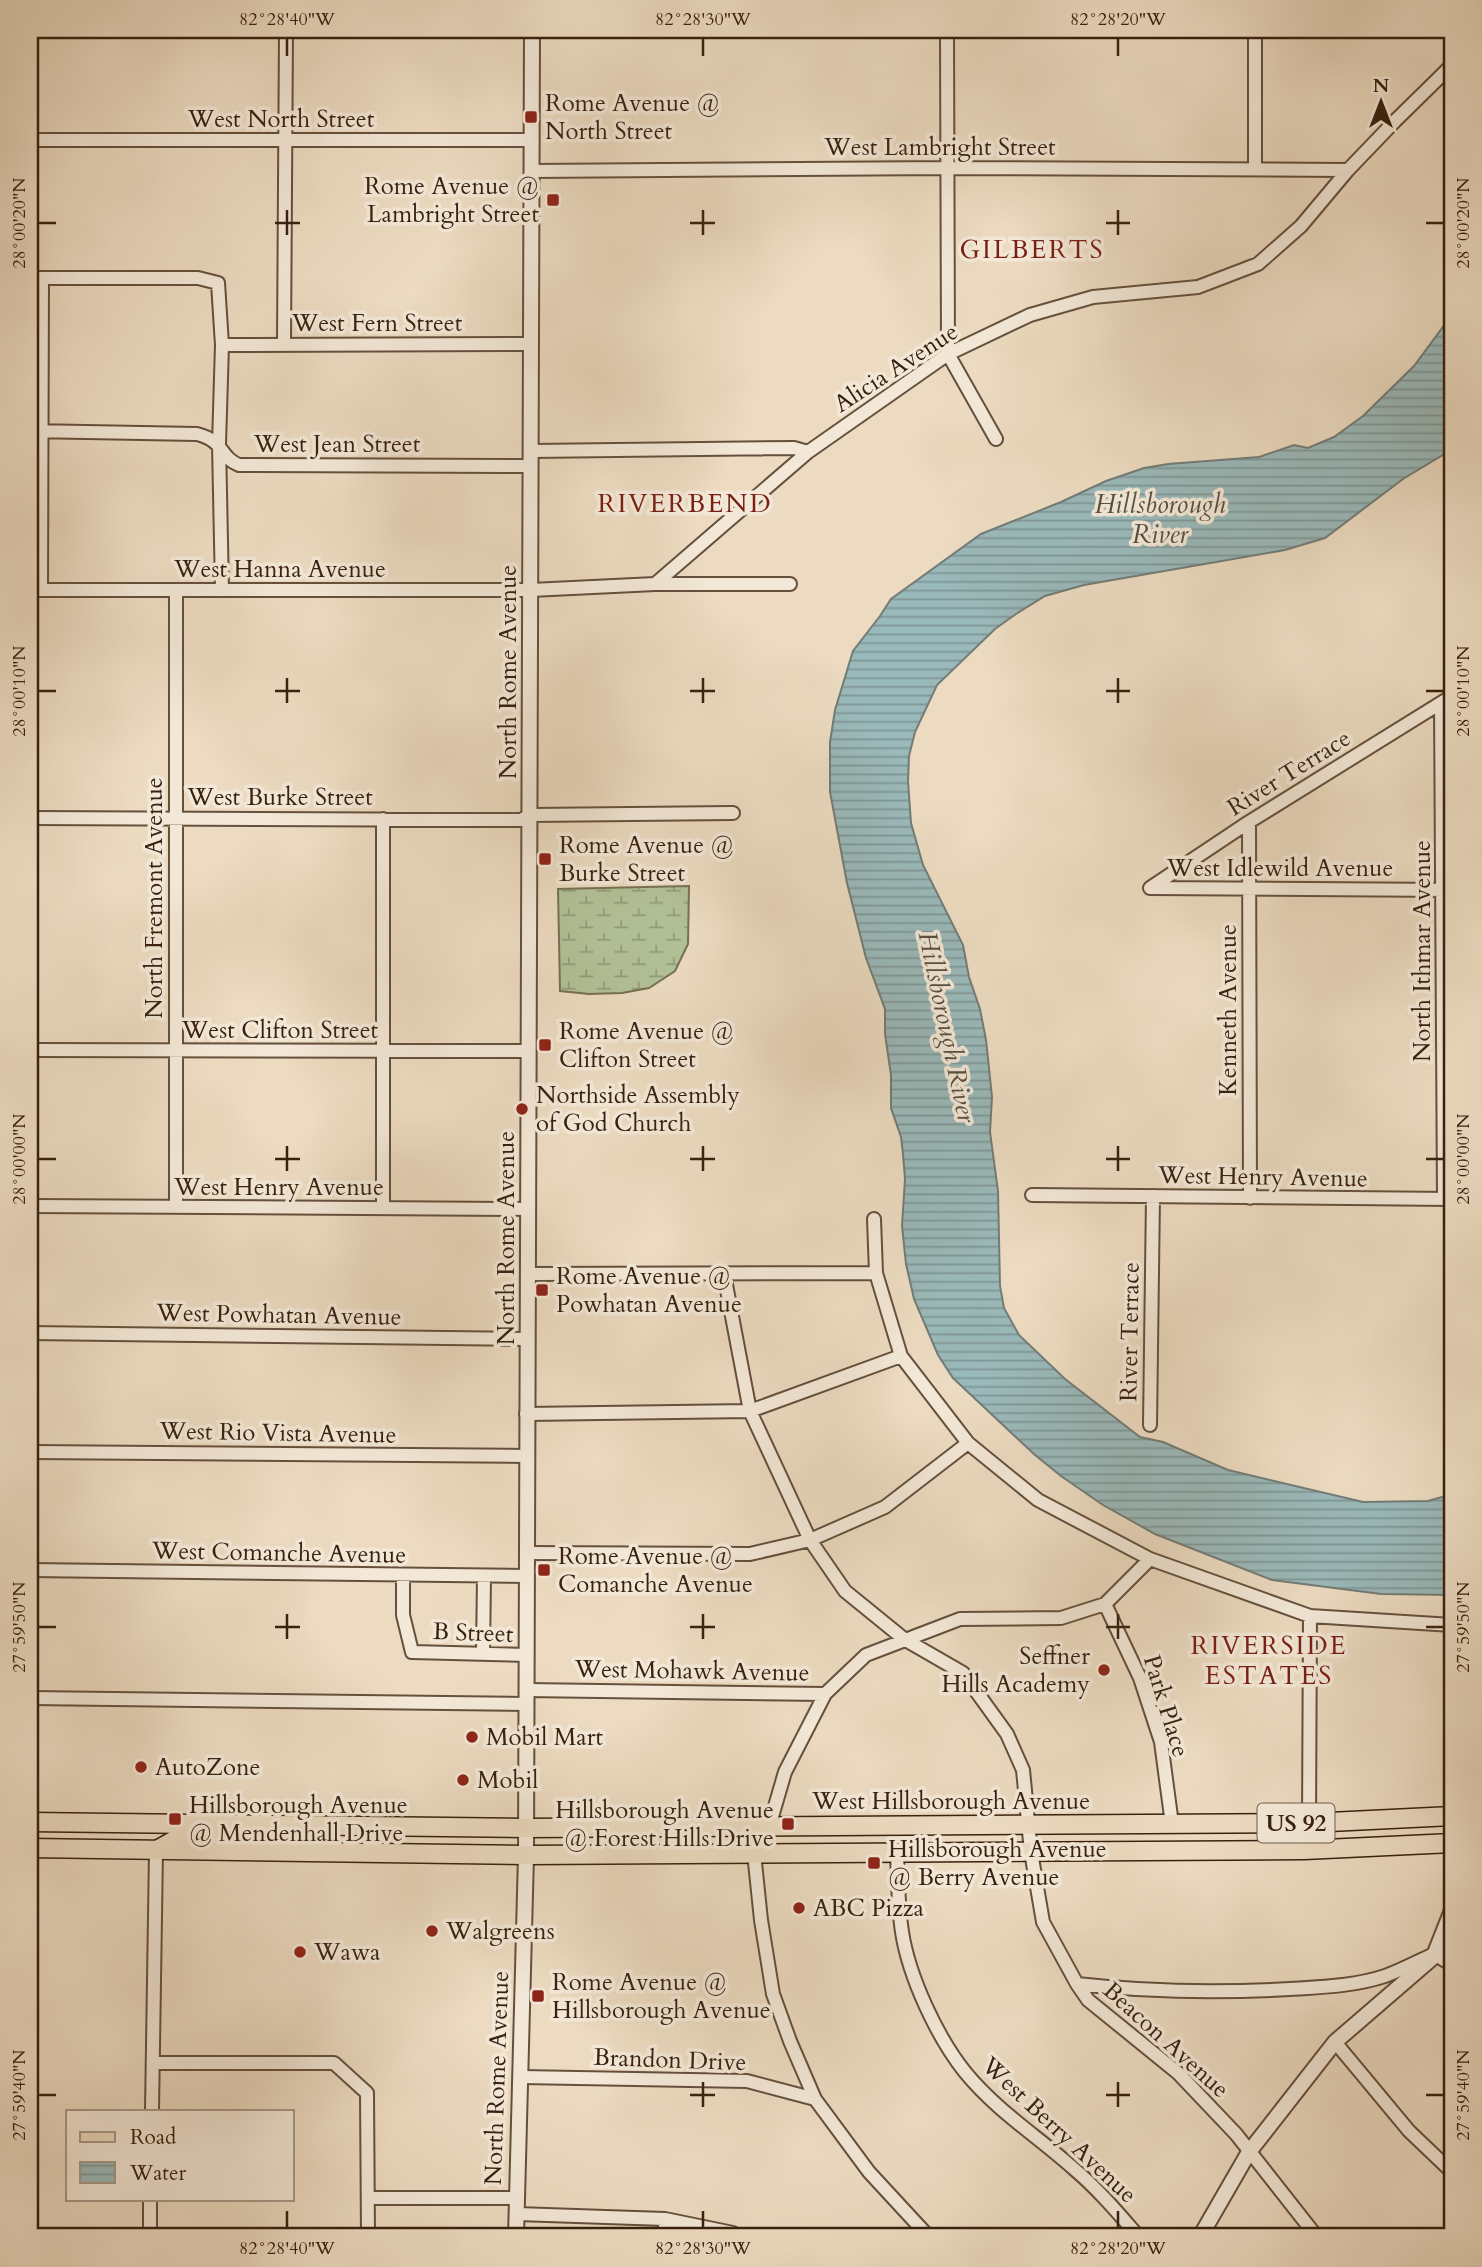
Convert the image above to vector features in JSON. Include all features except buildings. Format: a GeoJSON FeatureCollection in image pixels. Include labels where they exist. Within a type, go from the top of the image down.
{"type":"FeatureCollection","features":[{"type":"Feature","properties":{"kind":"main road","name":"West Hillsborough Avenue"},"geometry":{"type":"LineString","coordinates":[[30,1822],[526,1828],[1030,1826],[1309,1822],[1452,1816]]}},
{"type":"Feature","properties":{"kind":"main road"},"geometry":{"type":"LineString","coordinates":[[156,1851],[167,1842],[180,1837],[246,1836],[281,1825]]}},
{"type":"Feature","properties":{"kind":"main road"},"geometry":{"type":"LineString","coordinates":[[754,1853],[784,1839],[874,1837],[894,1826]]}},
{"type":"Feature","properties":{"kind":"main road"},"geometry":{"type":"LineString","coordinates":[[667,1854],[707,1839],[752,1838],[769,1827]]}},
{"type":"Feature","properties":{"kind":"main road","name":"West Hillsborough Avenue"},"geometry":{"type":"LineString","coordinates":[[30,1848],[667,1854],[1304,1850],[1452,1843]]}},
{"type":"Feature","properties":{"kind":"street"},"geometry":{"type":"LineString","coordinates":[[284,344],[285,30]]}},
{"type":"Feature","properties":{"kind":"street","name":"North Rome Avenue"},"geometry":{"type":"LineString","coordinates":[[516,2237],[526,1854],[532,30]]}},
{"type":"Feature","properties":{"kind":"street"},"geometry":{"type":"LineString","coordinates":[[947,30],[948,354],[996,439]]}},
{"type":"Feature","properties":{"kind":"street"},"geometry":{"type":"LineString","coordinates":[[1255,30],[1255,169]]}},
{"type":"Feature","properties":{"kind":"street","name":"Alicia Avenue"},"geometry":{"type":"LineString","coordinates":[[655,584],[808,452],[948,354],[1030,315],[1081,300],[1198,287],[1258,264],[1301,226],[1348,170],[1452,65]]}},
{"type":"Feature","properties":{"kind":"street","name":"West North Street"},"geometry":{"type":"LineString","coordinates":[[30,140],[532,141]]}},
{"type":"Feature","properties":{"kind":"street","name":"West Lambright Street"},"geometry":{"type":"LineString","coordinates":[[532,171],[946,168],[1348,170]]}},
{"type":"Feature","properties":{"kind":"street"},"geometry":{"type":"LineString","coordinates":[[36,590],[36,278],[198,278],[218,283],[222,345],[219,444],[222,590]]}},
{"type":"Feature","properties":{"kind":"street","name":"West Fern Street"},"geometry":{"type":"LineString","coordinates":[[222,345],[531,344]]}},
{"type":"Feature","properties":{"kind":"street","name":"West Jean Street"},"geometry":{"type":"LineString","coordinates":[[36,431],[197,434],[207,436],[219,444],[229,461],[239,465],[531,466]]}},
{"type":"Feature","properties":{"kind":"street"},"geometry":{"type":"LineString","coordinates":[[531,451],[794,448],[808,452]]}},
{"type":"Feature","properties":{"kind":"street"},"geometry":{"type":"LineString","coordinates":[[531,590],[655,584],[790,584]]}},
{"type":"Feature","properties":{"kind":"street","name":"West Hanna Avenue"},"geometry":{"type":"LineString","coordinates":[[36,590],[531,590]]}},
{"type":"Feature","properties":{"kind":"street","name":"North Fremont Avenue"},"geometry":{"type":"LineString","coordinates":[[176,590],[176,1207]]}},
{"type":"Feature","properties":{"kind":"street","name":"River Terrace"},"geometry":{"type":"LineString","coordinates":[[1150,888],[1249,822],[1447,699]]}},
{"type":"Feature","properties":{"kind":"street","name":"North Ithmar Avenue"},"geometry":{"type":"LineString","coordinates":[[1447,699],[1448,1199]]}},
{"type":"Feature","properties":{"kind":"street","name":"West Burke Street"},"geometry":{"type":"LineString","coordinates":[[30,818],[521,820],[530,815],[733,813]]}},
{"type":"Feature","properties":{"kind":"street"},"geometry":{"type":"LineString","coordinates":[[383,819],[383,1208]]}},
{"type":"Feature","properties":{"kind":"street","name":"Kenneth Avenue"},"geometry":{"type":"LineString","coordinates":[[1249,822],[1250,1198]]}},
{"type":"Feature","properties":{"kind":"street","name":"West Idlewild Avenue"},"geometry":{"type":"LineString","coordinates":[[1150,888],[1448,890]]}},
{"type":"Feature","properties":{"kind":"street","name":"West Clifton Street"},"geometry":{"type":"LineString","coordinates":[[30,1050],[529,1051]]}},
{"type":"Feature","properties":{"kind":"street","name":"West Henry Avenue"},"geometry":{"type":"LineString","coordinates":[[1032,1195],[1448,1199]]}},
{"type":"Feature","properties":{"kind":"street","name":"River Terrace"},"geometry":{"type":"LineString","coordinates":[[1150,1425],[1153,1196]]}},
{"type":"Feature","properties":{"kind":"street","name":"West Henry Avenue"},"geometry":{"type":"LineString","coordinates":[[30,1206],[529,1209]]}},
{"type":"Feature","properties":{"kind":"street"},"geometry":{"type":"LineString","coordinates":[[873,1219],[876,1273],[901,1356],[968,1443],[1038,1500],[1150,1559],[1310,1616],[1452,1625]]}},
{"type":"Feature","properties":{"kind":"street"},"geometry":{"type":"LineString","coordinates":[[528,1274],[876,1273]]}},
{"type":"Feature","properties":{"kind":"street","name":"Beacon Avenue"},"geometry":{"type":"LineString","coordinates":[[724,1274],[750,1411],[810,1540],[845,1591],[904,1639],[963,1673],[1007,1734],[1023,1770],[1031,1852],[1043,1922],[1077,1984],[1088,2000],[1178,2073],[1236,2134],[1317,2237]]}},
{"type":"Feature","properties":{"kind":"street","name":"West Powhatan Avenue"},"geometry":{"type":"LineString","coordinates":[[30,1333],[528,1339]]}},
{"type":"Feature","properties":{"kind":"street"},"geometry":{"type":"LineString","coordinates":[[526,1414],[750,1411],[901,1356]]}},
{"type":"Feature","properties":{"kind":"street"},"geometry":{"type":"LineString","coordinates":[[527,1553],[750,1554],[810,1540],[885,1507],[968,1443]]}},
{"type":"Feature","properties":{"kind":"street","name":"West Rio Vista Avenue"},"geometry":{"type":"LineString","coordinates":[[30,1452],[526,1456]]}},
{"type":"Feature","properties":{"kind":"street","name":"West Mohawk Avenue"},"geometry":{"type":"LineString","coordinates":[[30,1698],[825,1694],[866,1655],[960,1619],[1062,1618],[1105,1604],[1150,1559]]}},
{"type":"Feature","properties":{"kind":"street","name":"West Comanche Avenue"},"geometry":{"type":"LineString","coordinates":[[30,1570],[527,1576]]}},
{"type":"Feature","properties":{"kind":"street","name":"B Street"},"geometry":{"type":"LineString","coordinates":[[403,1576],[403,1615],[412,1652],[527,1655]]}},
{"type":"Feature","properties":{"kind":"street"},"geometry":{"type":"LineString","coordinates":[[483,1654],[484,1576]]}},
{"type":"Feature","properties":{"kind":"street","name":"Park Place"},"geometry":{"type":"LineString","coordinates":[[1105,1604],[1140,1678],[1161,1742],[1172,1824]]}},
{"type":"Feature","properties":{"kind":"street"},"geometry":{"type":"LineString","coordinates":[[1309,1822],[1310,1616]]}},
{"type":"Feature","properties":{"kind":"street"},"geometry":{"type":"LineString","coordinates":[[769,1827],[785,1772],[825,1694]]}},
{"type":"Feature","properties":{"kind":"street"},"geometry":{"type":"LineString","coordinates":[[152,2110],[156,1851]]}},
{"type":"Feature","properties":{"kind":"street","name":"West Berry Avenue"},"geometry":{"type":"LineString","coordinates":[[897,1852],[903,1935],[922,1997],[943,2040],[965,2072],[987,2095],[1074,2168],[1106,2198],[1139,2237]]}},
{"type":"Feature","properties":{"kind":"street"},"geometry":{"type":"LineString","coordinates":[[754,1853],[761,1920],[774,1994],[790,2041],[815,2099],[869,2172],[929,2237]]}},
{"type":"Feature","properties":{"kind":"street"},"geometry":{"type":"LineString","coordinates":[[1077,1984],[1169,1992],[1238,1992],[1329,1987],[1385,1976],[1434,1954],[1452,1910]]}},
{"type":"Feature","properties":{"kind":"street"},"geometry":{"type":"LineString","coordinates":[[1200,2237],[1249,2152],[1335,2042],[1452,1941]]}},
{"type":"Feature","properties":{"kind":"street"},"geometry":{"type":"LineString","coordinates":[[1434,1954],[1452,1965]]}},
{"type":"Feature","properties":{"kind":"street"},"geometry":{"type":"LineString","coordinates":[[1335,2042],[1409,2132],[1452,2172]]}},
{"type":"Feature","properties":{"kind":"street"},"geometry":{"type":"LineString","coordinates":[[153,2063],[334,2063],[367,2093],[368,2237]]}},
{"type":"Feature","properties":{"kind":"street","name":"Brandon Drive"},"geometry":{"type":"LineString","coordinates":[[521,2077],[747,2081],[815,2099]]}},
{"type":"Feature","properties":{"kind":"street"},"geometry":{"type":"LineString","coordinates":[[369,2198],[517,2198]]}},
{"type":"Feature","properties":{"kind":"street"},"geometry":{"type":"LineString","coordinates":[[150,2200],[150,2237]]}},
{"type":"Feature","properties":{"kind":"street"},"geometry":{"type":"LineString","coordinates":[[517,2214],[665,2219],[733,2233],[737,2237]]}},
{"type":"Feature","properties":{"kind":"street"},"geometry":{"type":"LineString","coordinates":[[665,2219],[665,2237]]}},
{"type":"Feature","properties":{"kind":"green space"},"geometry":{"type":"Polygon","coordinates":[[[689,886],[688,944],[675,971],[649,988],[622,993],[560,991],[558,889],[689,886]]]}},
{"type":"Feature","properties":{"kind":"water","name":"Hillsborough River"},"geometry":{"type":"Polygon","coordinates":[[[1452,318],[1452,444],[1446,453],[1403,479],[1325,538],[1285,550],[1084,585],[1045,596],[995,629],[937,685],[915,732],[909,756],[911,823],[923,865],[963,945],[986,1040],[992,1097],[990,1132],[998,1191],[1000,1286],[1004,1308],[1019,1335],[1065,1379],[1140,1437],[1163,1442],[1228,1470],[1363,1502],[1428,1501],[1452,1494],[1452,1595],[1381,1594],[1272,1580],[1155,1534],[1103,1505],[1035,1455],[953,1378],[938,1355],[914,1299],[906,1264],[902,1226],[905,1179],[903,1154],[901,1137],[891,1108],[885,1009],[866,958],[847,883],[830,792],[830,742],[835,710],[853,651],[891,599],[981,534],[1106,481],[1144,468],[1259,457],[1294,445],[1308,448],[1334,437],[1363,416],[1414,366],[1452,318]]]}},
{"type":"Feature","properties":{"kind":"place","name":"Rome Avenue @ North Street"},"geometry":{"type":"Point","coordinates":[531,117]}},
{"type":"Feature","properties":{"kind":"place","name":"Rome Avenue @ Lambright Street"},"geometry":{"type":"Point","coordinates":[553,200]}},
{"type":"Feature","properties":{"kind":"place","name":"Rome Avenue @ Burke Street"},"geometry":{"type":"Point","coordinates":[545,859]}},
{"type":"Feature","properties":{"kind":"place","name":"Rome Avenue @ Clifton Street"},"geometry":{"type":"Point","coordinates":[545,1045]}},
{"type":"Feature","properties":{"kind":"place","name":"Northside Assembly of God Church"},"geometry":{"type":"Point","coordinates":[522,1109]}},
{"type":"Feature","properties":{"kind":"place","name":"Rome Avenue @ Powhatan Avenue"},"geometry":{"type":"Point","coordinates":[542,1290]}},
{"type":"Feature","properties":{"kind":"place","name":"Rome Avenue @ Comanche Avenue"},"geometry":{"type":"Point","coordinates":[544,1570]}},
{"type":"Feature","properties":{"kind":"place","name":"Seffner Hills Academy"},"geometry":{"type":"Point","coordinates":[1104,1670]}},
{"type":"Feature","properties":{"kind":"place","name":"Mobil Mart"},"geometry":{"type":"Point","coordinates":[472,1737]}},
{"type":"Feature","properties":{"kind":"place","name":"AutoZone"},"geometry":{"type":"Point","coordinates":[141,1767]}},
{"type":"Feature","properties":{"kind":"place","name":"Mobil"},"geometry":{"type":"Point","coordinates":[463,1780]}},
{"type":"Feature","properties":{"kind":"place","name":"Hillsborough Avenue @ Mendenhall Drive"},"geometry":{"type":"Point","coordinates":[175,1819]}},
{"type":"Feature","properties":{"kind":"place","name":"Hillsborough Avenue @ Forest Hills Drive"},"geometry":{"type":"Point","coordinates":[788,1824]}},
{"type":"Feature","properties":{"kind":"place","name":"Hillsborough Avenue @ Berry Avenue"},"geometry":{"type":"Point","coordinates":[874,1863]}},
{"type":"Feature","properties":{"kind":"place","name":"ABC Pizza"},"geometry":{"type":"Point","coordinates":[799,1908]}},
{"type":"Feature","properties":{"kind":"place","name":"Walgreens"},"geometry":{"type":"Point","coordinates":[432,1931]}},
{"type":"Feature","properties":{"kind":"place","name":"Wawa"},"geometry":{"type":"Point","coordinates":[300,1952]}},
{"type":"Feature","properties":{"kind":"place","name":"Rome Avenue @ Hillsborough Avenue"},"geometry":{"type":"Point","coordinates":[538,1996]}},
{"type":"Feature","properties":{"kind":"district","name":"GILBERTS"},"geometry":{"type":"Point","coordinates":[1032,249]}},
{"type":"Feature","properties":{"kind":"district","name":"RIVERBEND"},"geometry":{"type":"Point","coordinates":[685,503]}},
{"type":"Feature","properties":{"kind":"district","name":"RIVERSIDE ESTATES"},"geometry":{"type":"Point","coordinates":[1269,1660]}}]}
